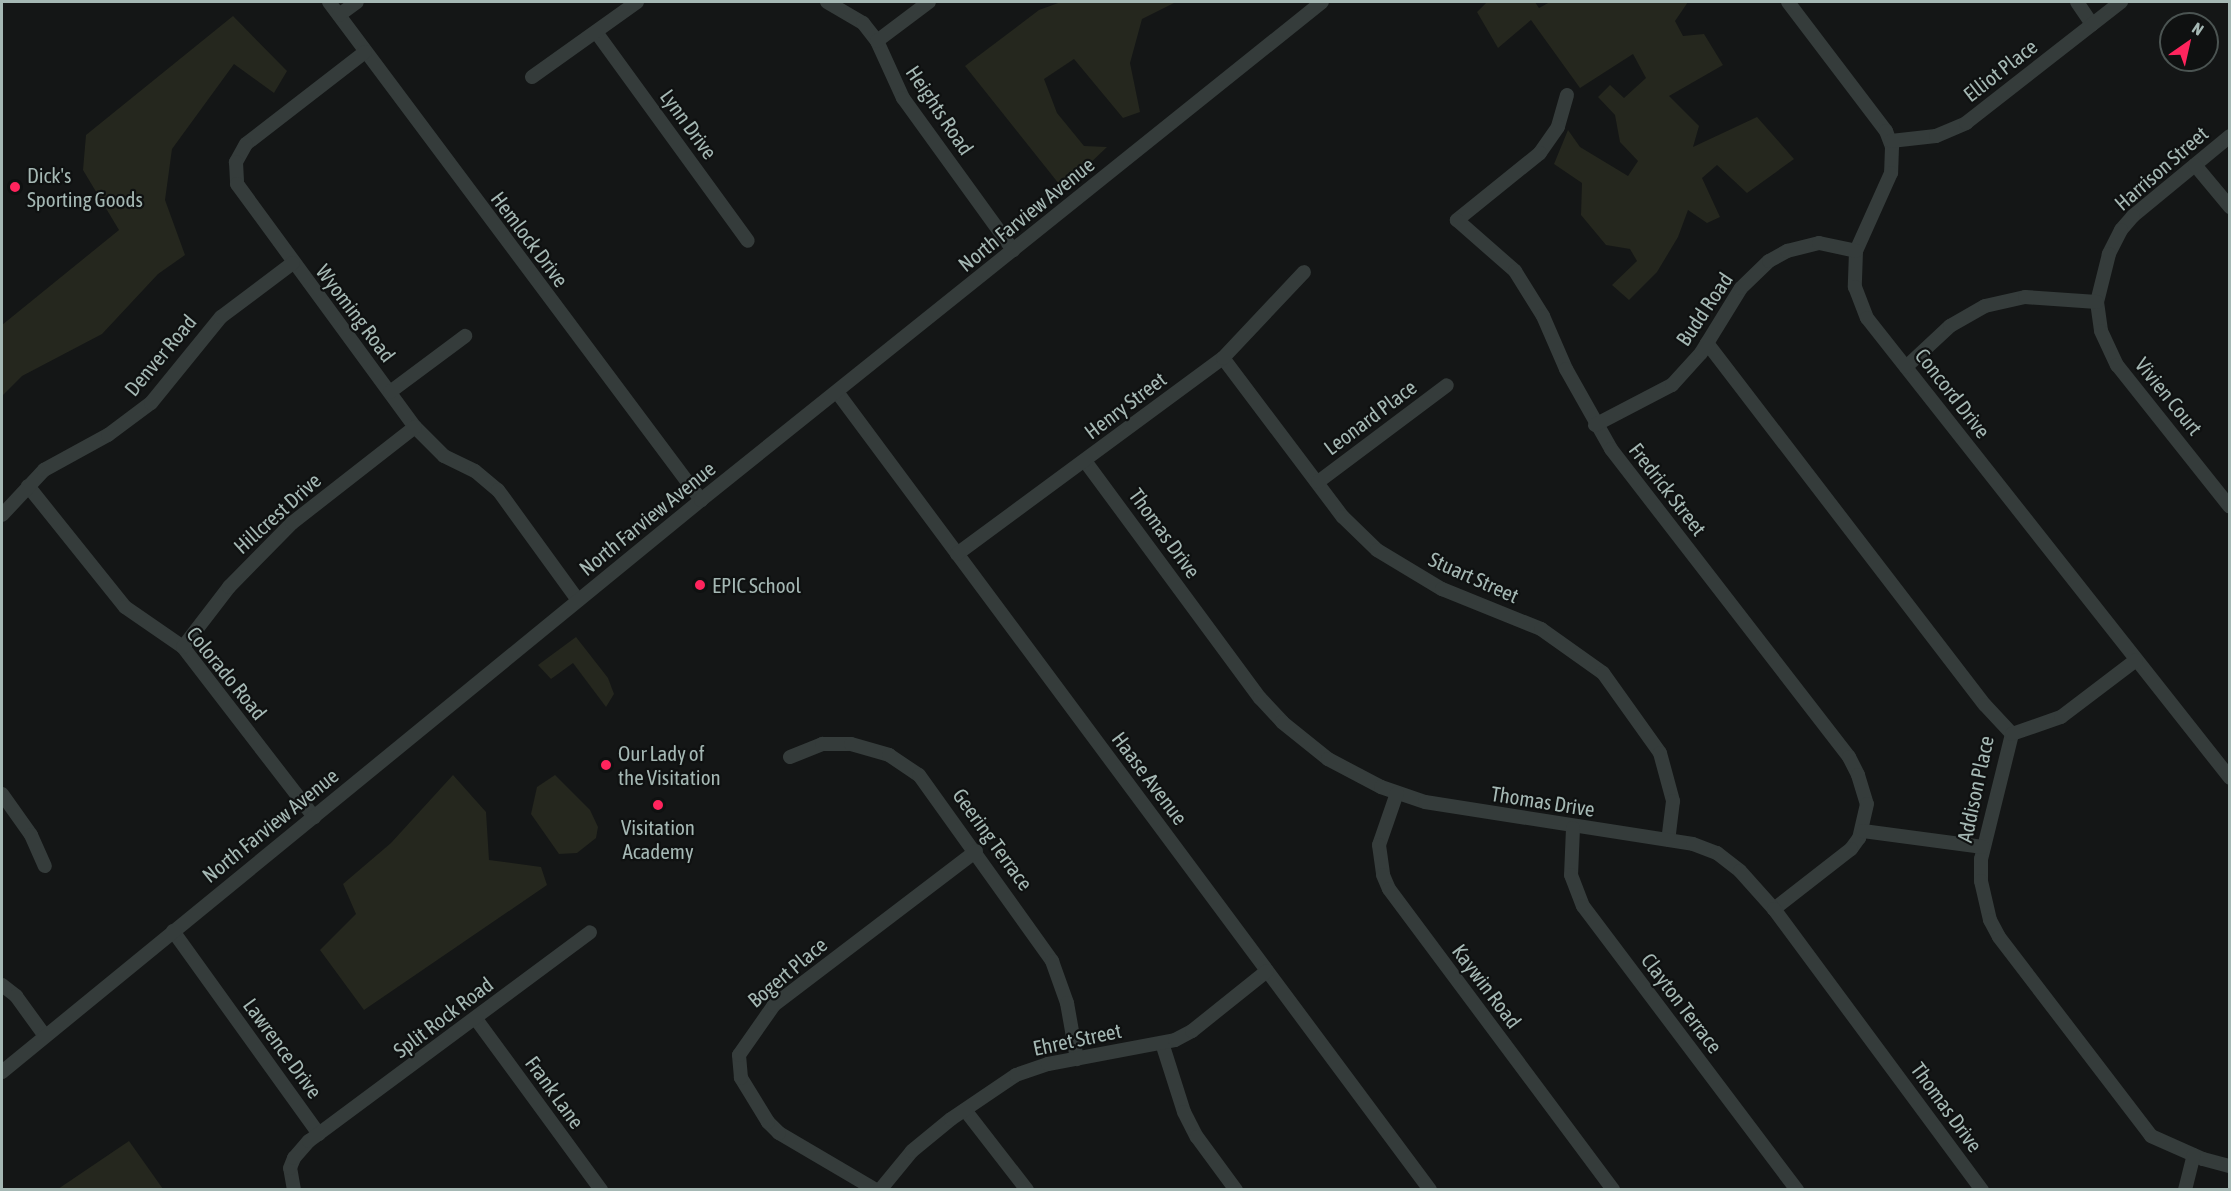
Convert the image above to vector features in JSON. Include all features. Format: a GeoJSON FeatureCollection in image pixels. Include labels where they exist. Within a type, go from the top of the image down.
{"type":"FeatureCollection","features":[{"type":"Feature","properties":{"kind":"street","name":"Hemlock Drive"},"geometry":{"type":"LineString","coordinates":[[329,2],[701,500]]}},
{"type":"Feature","properties":{"kind":"street"},"geometry":{"type":"LineString","coordinates":[[339,15],[357,2]]}},
{"type":"Feature","properties":{"kind":"street"},"geometry":{"type":"LineString","coordinates":[[532,77],[637,2]]}},
{"type":"Feature","properties":{"kind":"street","name":"Heights Road"},"geometry":{"type":"LineString","coordinates":[[827,2],[863,23],[877,41],[903,98],[1014,250]]}},
{"type":"Feature","properties":{"kind":"street"},"geometry":{"type":"LineString","coordinates":[[877,41],[929,2]]}},
{"type":"Feature","properties":{"kind":"street","name":"North Farview Avenue"},"geometry":{"type":"LineString","coordinates":[[2,1072],[701,500],[1322,2]]}},
{"type":"Feature","properties":{"kind":"street"},"geometry":{"type":"LineString","coordinates":[[1788,2],[1891,141]]}},
{"type":"Feature","properties":{"kind":"street"},"geometry":{"type":"LineString","coordinates":[[2077,2],[2092,24]]}},
{"type":"Feature","properties":{"kind":"street","name":"Elliot Place"},"geometry":{"type":"LineString","coordinates":[[1891,141],[1936,136],[1966,123],[2121,2]]}},
{"type":"Feature","properties":{"kind":"street","name":"Lynn Drive"},"geometry":{"type":"LineString","coordinates":[[596,32],[748,241]]}},
{"type":"Feature","properties":{"kind":"street","name":"Wyoming Road"},"geometry":{"type":"LineString","coordinates":[[365,52],[246,144],[236,162],[235,173],[241,194],[415,427],[444,456],[475,471],[498,490],[578,600]]}},
{"type":"Feature","properties":{"kind":"street","name":"Fredrick Street"},"geometry":{"type":"LineString","coordinates":[[1567,94],[1558,127],[1540,153],[1457,220],[1499,253],[1532,294],[1595,425],[1849,757],[1867,804],[1863,831]]}},
{"type":"Feature","properties":{"kind":"street","name":"Harrison Street"},"geometry":{"type":"LineString","coordinates":[[2097,302],[2109,254],[2121,230],[2229,136]]}},
{"type":"Feature","properties":{"kind":"street","name":"Concord Drive"},"geometry":{"type":"LineString","coordinates":[[1891,141],[1891,173],[1856,251],[1854,270],[1860,303],[1906,367],[2229,778]]}},
{"type":"Feature","properties":{"kind":"street"},"geometry":{"type":"LineString","coordinates":[[2195,165],[2229,207]]}},
{"type":"Feature","properties":{"kind":"street","name":"Budd Road"},"geometry":{"type":"LineString","coordinates":[[1595,425],[1672,385],[1707,343],[1741,288],[1769,261],[1787,251],[1819,243],[1856,251]]}},
{"type":"Feature","properties":{"kind":"street","name":"Denver Road"},"geometry":{"type":"LineString","coordinates":[[2,515],[44,470],[138,414],[171,382],[220,317],[293,263]]}},
{"type":"Feature","properties":{"kind":"street","name":"Henry Street"},"geometry":{"type":"LineString","coordinates":[[957,554],[1223,358],[1304,272]]}},
{"type":"Feature","properties":{"kind":"street"},"geometry":{"type":"LineString","coordinates":[[1906,367],[1950,326],[1985,306],[2025,297],[2097,302]]}},
{"type":"Feature","properties":{"kind":"street","name":"Vivien Court"},"geometry":{"type":"LineString","coordinates":[[2097,302],[2101,331],[2117,365],[2229,507]]}},
{"type":"Feature","properties":{"kind":"street"},"geometry":{"type":"LineString","coordinates":[[390,392],[465,336]]}},
{"type":"Feature","properties":{"kind":"street","name":"Addison Place"},"geometry":{"type":"LineString","coordinates":[[1707,343],[1984,705],[2012,734],[1983,847],[1981,880],[1984,902],[1999,937],[2151,1136],[2194,1155],[2229,1166]]}},
{"type":"Feature","properties":{"kind":"street","name":"Stuart Street"},"geometry":{"type":"LineString","coordinates":[[1223,358],[1343,517],[1377,550],[1442,589],[1540,629],[1603,673],[1660,753],[1673,801],[1668,840]]}},
{"type":"Feature","properties":{"kind":"street","name":"Leonard Place"},"geometry":{"type":"LineString","coordinates":[[1318,482],[1447,385]]}},
{"type":"Feature","properties":{"kind":"street","name":"Haase Avenue"},"geometry":{"type":"LineString","coordinates":[[837,392],[1430,1190]]}},
{"type":"Feature","properties":{"kind":"street","name":"Hillcrest Drive"},"geometry":{"type":"LineString","coordinates":[[183,647],[230,587],[292,523],[415,427]]}},
{"type":"Feature","properties":{"kind":"street","name":"Thomas Drive"},"geometry":{"type":"LineString","coordinates":[[1085,461],[1275,714],[1328,759],[1397,793],[1447,807],[1573,828],[1668,840],[1717,854],[1740,871],[1774,909],[1982,1190]]}},
{"type":"Feature","properties":{"kind":"street","name":"Colorado Road"},"geometry":{"type":"LineString","coordinates":[[28,486],[125,607],[183,647],[314,817]]}},
{"type":"Feature","properties":{"kind":"street"},"geometry":{"type":"LineString","coordinates":[[2012,734],[2061,717],[2136,660]]}},
{"type":"Feature","properties":{"kind":"street","name":"Geering Terrace"},"geometry":{"type":"LineString","coordinates":[[790,757],[822,744],[834,743],[889,755],[931,788],[1052,961],[1067,1004],[1077,1059]]}},
{"type":"Feature","properties":{"kind":"street","name":"Kaywin Road"},"geometry":{"type":"LineString","coordinates":[[1397,793],[1378,845],[1383,875],[1389,889],[1612,1190]]}},
{"type":"Feature","properties":{"kind":"street"},"geometry":{"type":"LineString","coordinates":[[2,794],[31,835],[45,866]]}},
{"type":"Feature","properties":{"kind":"street","name":"Clayton Terrace"},"geometry":{"type":"LineString","coordinates":[[1573,828],[1571,875],[1583,906],[1797,1190]]}},
{"type":"Feature","properties":{"kind":"street"},"geometry":{"type":"LineString","coordinates":[[1774,909],[1851,849],[1863,831],[1983,847]]}},
{"type":"Feature","properties":{"kind":"street","name":"Bogert Place"},"geometry":{"type":"LineString","coordinates":[[878,1190],[779,1132],[768,1122],[741,1078],[739,1055],[774,1005],[976,851]]}},
{"type":"Feature","properties":{"kind":"street","name":"Lawrence Drive"},"geometry":{"type":"LineString","coordinates":[[173,932],[319,1134]]}},
{"type":"Feature","properties":{"kind":"street","name":"Split Rock Road"},"geometry":{"type":"LineString","coordinates":[[319,1134],[590,932]]}},
{"type":"Feature","properties":{"kind":"street","name":"Ehret Street"},"geometry":{"type":"LineString","coordinates":[[878,1190],[912,1151],[965,1110],[1016,1075],[1077,1059],[1162,1043],[1192,1032],[1267,971]]}},
{"type":"Feature","properties":{"kind":"street"},"geometry":{"type":"LineString","coordinates":[[2,985],[16,996],[45,1036]]}},
{"type":"Feature","properties":{"kind":"street","name":"Frank Lane"},"geometry":{"type":"LineString","coordinates":[[476,1019],[601,1190]]}},
{"type":"Feature","properties":{"kind":"street"},"geometry":{"type":"LineString","coordinates":[[1162,1043],[1184,1112],[1197,1137],[1236,1190]]}},
{"type":"Feature","properties":{"kind":"street"},"geometry":{"type":"LineString","coordinates":[[965,1110],[1027,1190]]}},
{"type":"Feature","properties":{"kind":"street"},"geometry":{"type":"LineString","coordinates":[[294,1190],[290,1168],[294,1158],[319,1134]]}},
{"type":"Feature","properties":{"kind":"street"},"geometry":{"type":"LineString","coordinates":[[2185,1190],[2194,1155]]}},
{"type":"Feature","properties":{"kind":"shaded area"},"geometry":{"type":"Polygon","coordinates":[[[1061,2],[1176,2],[1142,19],[1130,63],[1140,112],[1123,118],[1074,59],[1044,79],[1057,113],[1084,146],[1107,147],[1063,189],[965,66],[1039,10],[1061,2]]]}},
{"type":"Feature","properties":{"kind":"shaded area"},"geometry":{"type":"Polygon","coordinates":[[[1487,2],[1535,2],[1539,8],[1550,2],[1688,2],[1675,21],[1683,36],[1704,34],[1723,65],[1669,96],[1699,126],[1693,147],[1757,117],[1794,159],[1747,193],[1717,165],[1702,178],[1720,217],[1707,223],[1688,210],[1678,237],[1657,272],[1629,300],[1612,285],[1637,261],[1630,249],[1606,245],[1581,215],[1582,183],[1554,164],[1568,130],[1580,147],[1628,176],[1638,161],[1620,142],[1615,115],[1598,97],[1610,85],[1624,98],[1646,78],[1633,54],[1580,88],[1531,20],[1498,48],[1477,12],[1487,2]]]}},
{"type":"Feature","properties":{"kind":"shaded area"},"geometry":{"type":"Polygon","coordinates":[[[233,16],[287,71],[274,93],[234,64],[172,149],[165,200],[185,255],[158,274],[102,334],[22,376],[2,396],[2,325],[119,230],[83,170],[86,135],[233,16]]]}},
{"type":"Feature","properties":{"kind":"shaded area"},"geometry":{"type":"Polygon","coordinates":[[[576,637],[608,678],[614,694],[606,707],[573,663],[551,679],[538,665],[576,637]]]}},
{"type":"Feature","properties":{"kind":"shaded area"},"geometry":{"type":"Polygon","coordinates":[[[453,775],[486,812],[489,860],[541,867],[547,885],[364,1010],[320,950],[356,914],[343,884],[391,843],[453,775]]]}},
{"type":"Feature","properties":{"kind":"shaded area"},"geometry":{"type":"Polygon","coordinates":[[[555,775],[590,810],[598,827],[596,838],[577,853],[559,854],[531,814],[537,787],[555,775]]]}},
{"type":"Feature","properties":{"kind":"shaded area"},"geometry":{"type":"Polygon","coordinates":[[[129,1141],[163,1189],[58,1189],[129,1141]]]}},
{"type":"Feature","properties":{"kind":"place","name":"Dick's Sporting Goods"},"geometry":{"type":"Point","coordinates":[15,187]}},
{"type":"Feature","properties":{"kind":"place","name":"EPIC School"},"geometry":{"type":"Point","coordinates":[700,585]}},
{"type":"Feature","properties":{"kind":"place","name":"Our Lady of the Visitation"},"geometry":{"type":"Point","coordinates":[606,765]}},
{"type":"Feature","properties":{"kind":"place","name":"Visitation Academy"},"geometry":{"type":"Point","coordinates":[658,805]}}]}
